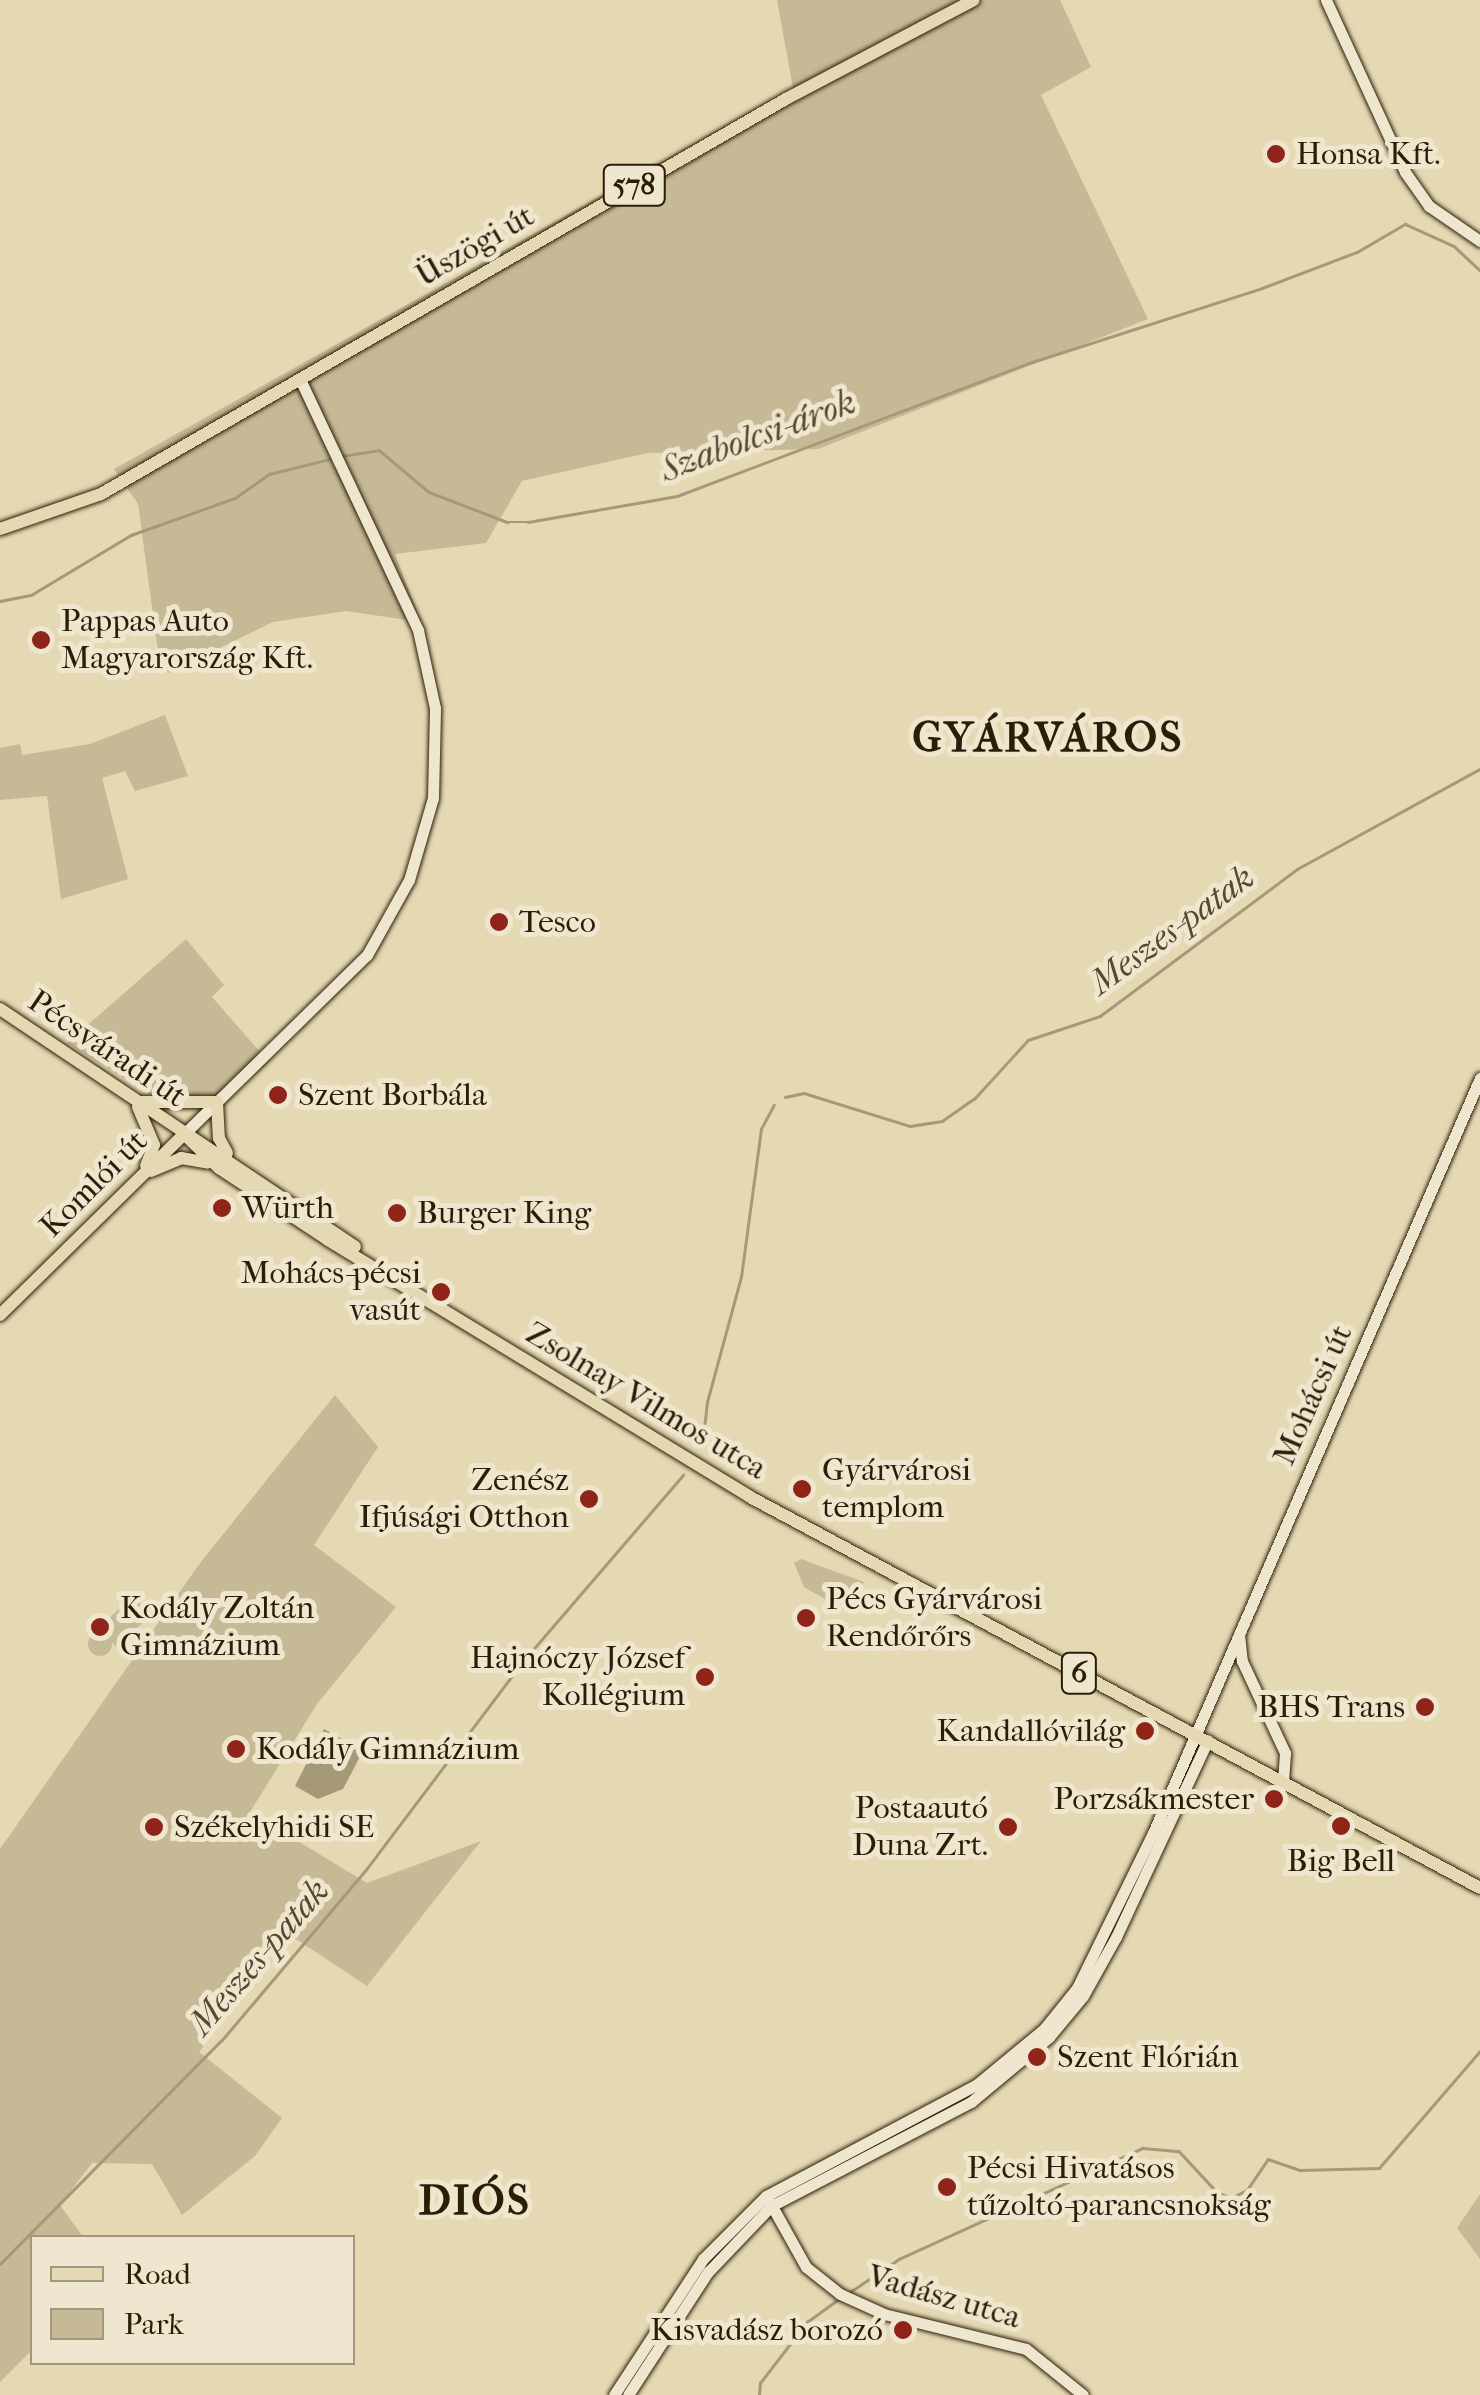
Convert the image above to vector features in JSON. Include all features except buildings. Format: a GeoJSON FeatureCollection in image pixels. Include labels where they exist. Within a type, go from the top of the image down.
{"type":"FeatureCollection","features":[{"type":"Feature","properties":{"kind":"main road","name":"Üszögi út"},"geometry":{"type":"LineString","coordinates":[[0,529],[101,494],[769,108],[974,0]]}},
{"type":"Feature","properties":{"kind":"main road","name":"Pécsváradi út"},"geometry":{"type":"LineString","coordinates":[[0,1009],[184,1134]]}},
{"type":"Feature","properties":{"kind":"main road"},"geometry":{"type":"LineString","coordinates":[[134,1101],[176,1106],[217,1102],[219,1138],[231,1158]]}},
{"type":"Feature","properties":{"kind":"main road"},"geometry":{"type":"LineString","coordinates":[[134,1101],[154,1144],[140,1176]]}},
{"type":"Feature","properties":{"kind":"main road","name":"Zsolnay Vilmos utca"},"geometry":{"type":"LineString","coordinates":[[184,1134],[231,1158],[372,1262]]}},
{"type":"Feature","properties":{"kind":"main road","name":"Zsolnay Vilmos utca"},"geometry":{"type":"LineString","coordinates":[[184,1134],[220,1168],[750,1497],[1480,1888]]}},
{"type":"Feature","properties":{"kind":"main road","name":"Komlói út"},"geometry":{"type":"LineString","coordinates":[[0,1315],[184,1134]]}},
{"type":"Feature","properties":{"kind":"main road"},"geometry":{"type":"LineString","coordinates":[[140,1176],[181,1158],[220,1168]]}},
{"type":"Feature","properties":{"kind":"street"},"geometry":{"type":"LineString","coordinates":[[1326,0],[1405,172],[1429,206],[1480,240]]}},
{"type":"Feature","properties":{"kind":"street"},"geometry":{"type":"LineString","coordinates":[[184,1134],[347,978],[409,880],[426,830],[437,754],[418,630],[300,381]]}},
{"type":"Feature","properties":{"kind":"street","name":"Mohácsi út"},"geometry":{"type":"LineString","coordinates":[[768,2200],[960,2095],[1044,2030],[1095,1957],[1480,1078]]}},
{"type":"Feature","properties":{"kind":"street"},"geometry":{"type":"LineString","coordinates":[[1239,1630],[1247,1673],[1284,1753],[1282,1780]]}},
{"type":"Feature","properties":{"kind":"street"},"geometry":{"type":"LineString","coordinates":[[1225,1659],[1247,1673]]}},
{"type":"Feature","properties":{"kind":"street"},"geometry":{"type":"LineString","coordinates":[[614,2395],[703,2258],[768,2200],[971,2102],[1034,2052],[1099,1968],[1208,1740]]}},
{"type":"Feature","properties":{"kind":"street"},"geometry":{"type":"LineString","coordinates":[[628,2395],[708,2272],[768,2200]]}},
{"type":"Feature","properties":{"kind":"street","name":"Vadász utca"},"geometry":{"type":"LineString","coordinates":[[768,2200],[806,2267],[845,2297],[1026,2349],[1083,2395]]}},
{"type":"Feature","properties":{"kind":"green space"},"geometry":{"type":"Polygon","coordinates":[[[777,0],[1060,0],[1091,67],[1041,95],[1148,319],[818,449],[648,453],[522,481],[486,543],[395,554],[421,622],[346,611],[273,622],[168,673],[158,651],[138,504],[114,469],[793,88],[777,0]]]}},
{"type":"Feature","properties":{"kind":"green space"},"geometry":{"type":"Polygon","coordinates":[[[165,715],[188,776],[135,791],[125,771],[102,778],[128,879],[61,899],[47,796],[0,800],[0,748],[20,744],[22,755],[90,744],[165,715]]]}},
{"type":"Feature","properties":{"kind":"green space"},"geometry":{"type":"Polygon","coordinates":[[[186,939],[224,985],[212,997],[269,1062],[221,1104],[208,1095],[162,1102],[67,1043],[186,939]]]}},
{"type":"Feature","properties":{"kind":"green space"},"geometry":{"type":"Polygon","coordinates":[[[335,1395],[378,1447],[314,1545],[396,1607],[317,1704],[250,1812],[367,1883],[481,1841],[367,1986],[287,1933],[199,2052],[282,2118],[255,2156],[182,2215],[152,2164],[92,2163],[60,2205],[82,2235],[30,2235],[30,2352],[0,2382],[0,1849],[200,1563],[335,1395]]]}},
{"type":"Feature","properties":{"kind":"green space"},"geometry":{"type":"Polygon","coordinates":[[[801,1559],[864,1582],[847,1612],[804,1587],[794,1563],[801,1559]]]}},
{"type":"Feature","properties":{"kind":"green space"},"geometry":{"type":"Polygon","coordinates":[[[133,1596],[151,1615],[116,1647],[99,1628],[133,1596]]]}},
{"type":"Feature","properties":{"kind":"green space"},"geometry":{"type":"Polygon","coordinates":[[[100,1632],[112,1644],[100,1656],[88,1644],[100,1632]]]}},
{"type":"Feature","properties":{"kind":"green space"},"geometry":{"type":"Polygon","coordinates":[[[1480,2194],[1480,2259],[1457,2228],[1480,2194]]]}},
{"type":"Feature","properties":{"kind":"shaded area"},"geometry":{"type":"Polygon","coordinates":[[[324,1729],[363,1751],[343,1789],[318,1799],[295,1786],[324,1729]]]}},
{"type":"Feature","properties":{"kind":"waterway","name":"Szabolcsi-árok"},"geometry":{"type":"LineString","coordinates":[[342,456],[379,450],[429,492],[507,522],[528,522],[677,496],[1029,363],[1262,288],[1357,252],[1405,224],[1454,246],[1480,270]]}},
{"type":"Feature","properties":{"kind":"waterway","name":"Szabolcsi-árok"},"geometry":{"type":"LineString","coordinates":[[0,601],[31,595],[131,535],[235,498],[269,474],[334,458]]}},
{"type":"Feature","properties":{"kind":"waterway","name":"Meszes-patak"},"geometry":{"type":"LineString","coordinates":[[785,1097],[804,1093],[910,1126],[942,1121],[974,1099],[1028,1040],[1100,1016],[1297,869],[1480,769]]}},
{"type":"Feature","properties":{"kind":"waterway","name":"Meszes-patak"},"geometry":{"type":"LineString","coordinates":[[702,1446],[707,1402],[741,1277],[761,1129],[774,1105]]}},
{"type":"Feature","properties":{"kind":"waterway","name":"Meszes-patak"},"geometry":{"type":"LineString","coordinates":[[0,2264],[222,2040],[365,1871],[524,1660],[683,1475]]}},
{"type":"Feature","properties":{"kind":"waterway"},"geometry":{"type":"LineString","coordinates":[[850,2292],[899,2259],[1143,2148],[1179,2151],[1217,2192],[1231,2198],[1247,2190],[1268,2159],[1300,2170],[1379,2168],[1480,2051]]}},
{"type":"Feature","properties":{"kind":"waterway"},"geometry":{"type":"LineString","coordinates":[[759,2395],[760,2383],[807,2322],[839,2299]]}},
{"type":"Feature","properties":{"kind":"place","name":"Honsa Kft."},"geometry":{"type":"Point","coordinates":[1276,154]}},
{"type":"Feature","properties":{"kind":"place","name":"Pappas Auto Magyarország Kft."},"geometry":{"type":"Point","coordinates":[41,640]}},
{"type":"Feature","properties":{"kind":"place","name":"Tesco"},"geometry":{"type":"Point","coordinates":[499,922]}},
{"type":"Feature","properties":{"kind":"place","name":"Szent Borbála"},"geometry":{"type":"Point","coordinates":[278,1095]}},
{"type":"Feature","properties":{"kind":"place","name":"Würth"},"geometry":{"type":"Point","coordinates":[222,1208]}},
{"type":"Feature","properties":{"kind":"place","name":"Burger King"},"geometry":{"type":"Point","coordinates":[397,1213]}},
{"type":"Feature","properties":{"kind":"place","name":"Mohács-pécsi vasút"},"geometry":{"type":"Point","coordinates":[441,1292]}},
{"type":"Feature","properties":{"kind":"place","name":"Gyárvárosi templom"},"geometry":{"type":"Point","coordinates":[802,1489]}},
{"type":"Feature","properties":{"kind":"place","name":"Zenész Ifjúsági Otthon"},"geometry":{"type":"Point","coordinates":[589,1499]}},
{"type":"Feature","properties":{"kind":"place","name":"Pécs Gyárvárosi Rendőrőrs"},"geometry":{"type":"Point","coordinates":[806,1618]}},
{"type":"Feature","properties":{"kind":"place","name":"Kodály Zoltán Gimnázium"},"geometry":{"type":"Point","coordinates":[100,1627]}},
{"type":"Feature","properties":{"kind":"place","name":"Hajnóczy József Kollégium"},"geometry":{"type":"Point","coordinates":[705,1677]}},
{"type":"Feature","properties":{"kind":"place","name":"BHS Trans"},"geometry":{"type":"Point","coordinates":[1425,1707]}},
{"type":"Feature","properties":{"kind":"place","name":"Kandallóvilág"},"geometry":{"type":"Point","coordinates":[1145,1731]}},
{"type":"Feature","properties":{"kind":"place","name":"Kodály Gimnázium"},"geometry":{"type":"Point","coordinates":[236,1749]}},
{"type":"Feature","properties":{"kind":"place","name":"Porzsákmester"},"geometry":{"type":"Point","coordinates":[1274,1799]}},
{"type":"Feature","properties":{"kind":"place","name":"Big Bell"},"geometry":{"type":"Point","coordinates":[1341,1826]}},
{"type":"Feature","properties":{"kind":"place","name":"Székelyhidi SE"},"geometry":{"type":"Point","coordinates":[154,1827]}},
{"type":"Feature","properties":{"kind":"place","name":"Postaautó Duna Zrt."},"geometry":{"type":"Point","coordinates":[1008,1827]}},
{"type":"Feature","properties":{"kind":"place","name":"Szent Flórián"},"geometry":{"type":"Point","coordinates":[1037,2057]}},
{"type":"Feature","properties":{"kind":"place","name":"Pécsi Hivatásos tűzoltó-parancsnokság"},"geometry":{"type":"Point","coordinates":[947,2187]}},
{"type":"Feature","properties":{"kind":"place","name":"Kisvadász borozó"},"geometry":{"type":"Point","coordinates":[903,2330]}},
{"type":"Feature","properties":{"kind":"district","name":"GYÁRVÁROS"},"geometry":{"type":"Point","coordinates":[1048,738]}},
{"type":"Feature","properties":{"kind":"district","name":"DIÓS"},"geometry":{"type":"Point","coordinates":[475,2201]}}]}
